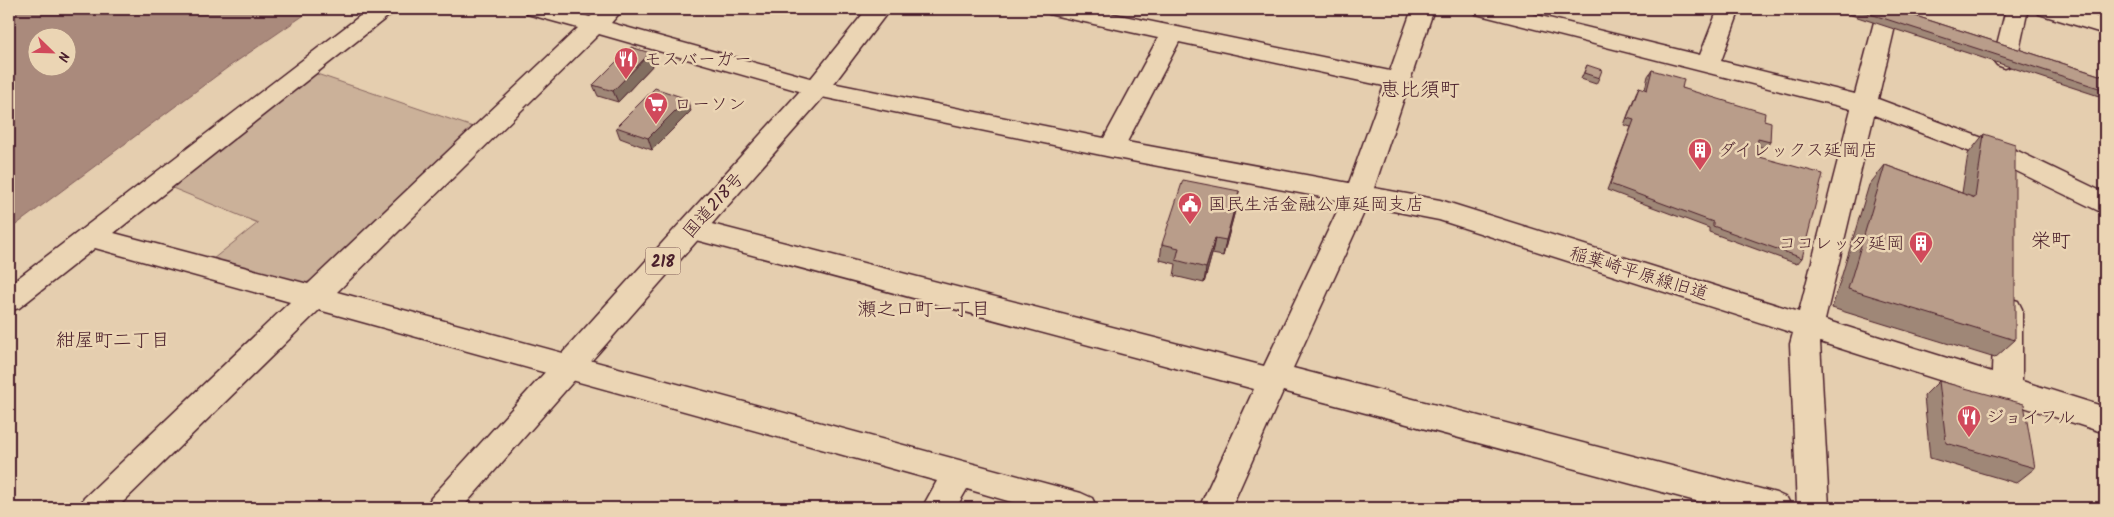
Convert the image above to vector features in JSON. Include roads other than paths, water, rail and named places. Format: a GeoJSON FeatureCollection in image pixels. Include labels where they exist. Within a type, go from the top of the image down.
{"type":"FeatureCollection","features":[{"type":"Feature","properties":{"kind":"main road"},"geometry":{"type":"LineString","coordinates":[[9,300],[383,9]]}},
{"type":"Feature","properties":{"kind":"main road","name":"稲葉崎平原線旧道"},"geometry":{"type":"LineString","coordinates":[[535,9],[817,88],[1111,148],[1440,210],[2105,420]]}},
{"type":"Feature","properties":{"kind":"main road"},"geometry":{"type":"LineString","coordinates":[[95,508],[612,9]]}},
{"type":"Feature","properties":{"kind":"main road","name":"国道218号"},"geometry":{"type":"LineString","coordinates":[[442,508],[817,88],[879,9]]}},
{"type":"Feature","properties":{"kind":"main road"},"geometry":{"type":"LineString","coordinates":[[1057,9],[1399,81]]}},
{"type":"Feature","properties":{"kind":"main road"},"geometry":{"type":"LineString","coordinates":[[1216,508],[1273,379],[1358,196],[1423,9]]}},
{"type":"Feature","properties":{"kind":"main road"},"geometry":{"type":"LineString","coordinates":[[1484,9],[1555,17],[1708,65],[1864,103],[2011,158],[2105,204]]}},
{"type":"Feature","properties":{"kind":"main road"},"geometry":{"type":"LineString","coordinates":[[1708,65],[1729,9]]}},
{"type":"Feature","properties":{"kind":"main road"},"geometry":{"type":"LineString","coordinates":[[2005,60],[2017,9]]}},
{"type":"Feature","properties":{"kind":"main road"},"geometry":{"type":"LineString","coordinates":[[2047,9],[2105,27]]}},
{"type":"Feature","properties":{"kind":"main road"},"geometry":{"type":"LineString","coordinates":[[1813,508],[1805,344],[1885,22]]}},
{"type":"Feature","properties":{"kind":"main road"},"geometry":{"type":"LineString","coordinates":[[1111,148],[1172,33]]}},
{"type":"Feature","properties":{"kind":"main road"},"geometry":{"type":"LineString","coordinates":[[2010,187],[2011,158]]}},
{"type":"Feature","properties":{"kind":"main road"},"geometry":{"type":"LineString","coordinates":[[692,229],[1776,508]]}},
{"type":"Feature","properties":{"kind":"main road"},"geometry":{"type":"LineString","coordinates":[[89,236],[960,473],[1082,508]]}},
{"type":"Feature","properties":{"kind":"main road"},"geometry":{"type":"LineString","coordinates":[[2007,389],[2008,283]]}},
{"type":"Feature","properties":{"kind":"main road"},"geometry":{"type":"LineString","coordinates":[[938,508],[960,473]]}},
{"type":"Feature","properties":{"kind":"place","name":"モスバーガー"},"geometry":{"type":"Point","coordinates":[626,80]}},
{"type":"Feature","properties":{"kind":"place","name":"ローソン"},"geometry":{"type":"Point","coordinates":[656,125]}},
{"type":"Feature","properties":{"kind":"place","name":"ダイレックス延岡店"},"geometry":{"type":"Point","coordinates":[1700,171]}},
{"type":"Feature","properties":{"kind":"place","name":"国民生活金融公庫延岡支店"},"geometry":{"type":"Point","coordinates":[1190,225]}},
{"type":"Feature","properties":{"kind":"place","name":"ココレッタ延岡"},"geometry":{"type":"Point","coordinates":[1921,264]}},
{"type":"Feature","properties":{"kind":"place","name":"ジョイフル"},"geometry":{"type":"Point","coordinates":[1969,438]}},
{"type":"Feature","properties":{"kind":"district","name":"恵比須町"},"geometry":{"type":"Point","coordinates":[1420,89]}},
{"type":"Feature","properties":{"kind":"district","name":"栄町"},"geometry":{"type":"Point","coordinates":[2051,240]}},
{"type":"Feature","properties":{"kind":"district","name":"瀬之口町一丁目"},"geometry":{"type":"Point","coordinates":[924,308]}},
{"type":"Feature","properties":{"kind":"district","name":"紺屋町二丁目"},"geometry":{"type":"Point","coordinates":[113,339]}}]}
